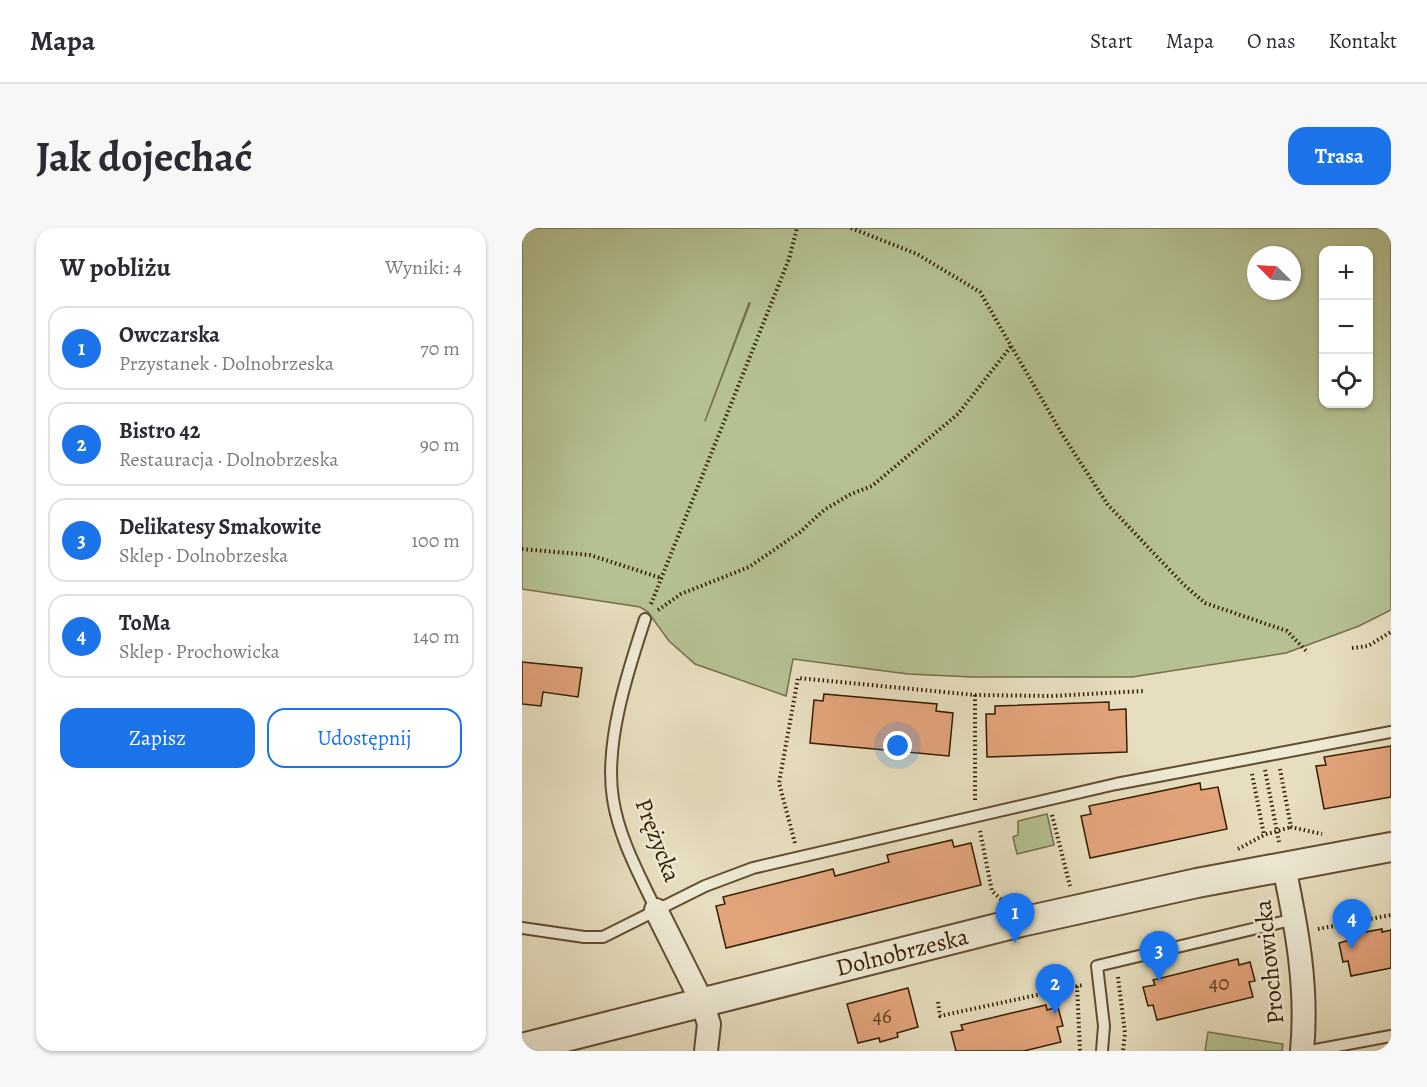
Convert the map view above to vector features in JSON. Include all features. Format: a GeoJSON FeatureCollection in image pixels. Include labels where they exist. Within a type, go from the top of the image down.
{"type":"FeatureCollection","features":[{"type":"Feature","properties":{"kind":"street","name":"Dolnobrzeska"},"geometry":{"type":"LineString","coordinates":[[522,1048],[1024,921],[1391,847]]}},
{"type":"Feature","properties":{"kind":"street","name":"Prochowicka"},"geometry":{"type":"LineString","coordinates":[[1284,867],[1304,925],[1305,1004],[1302,1051]]}},
{"type":"Feature","properties":{"kind":"street","name":"Prężycka"},"geometry":{"type":"LineString","coordinates":[[656,910],[702,1002],[709,1024],[706,1051]]}},
{"type":"Feature","properties":{"kind":"lane","name":"Prężycka"},"geometry":{"type":"LineString","coordinates":[[645,619],[624,682],[613,744],[612,798],[627,850],[656,910]]}},
{"type":"Feature","properties":{"kind":"lane"},"geometry":{"type":"LineString","coordinates":[[522,928],[584,937],[603,937],[705,886],[743,872],[798,857],[1048,799],[1391,732]]}},
{"type":"Feature","properties":{"kind":"lane"},"geometry":{"type":"LineString","coordinates":[[1102,1051],[1104,1026],[1097,966],[1304,925]]}},
{"type":"Feature","properties":{"kind":"lane"},"geometry":{"type":"LineString","coordinates":[[1310,1051],[1391,1036]]}},
{"type":"Feature","properties":{"kind":"path"},"geometry":{"type":"LineString","coordinates":[[645,619],[789,259],[797,228]]}},
{"type":"Feature","properties":{"kind":"path"},"geometry":{"type":"LineString","coordinates":[[851,228],[917,254],[980,292],[1062,434],[1108,506],[1184,585],[1205,603],[1287,631],[1308,653]]}},
{"type":"Feature","properties":{"kind":"path"},"geometry":{"type":"LineString","coordinates":[[645,619],[681,594],[749,567],[800,532],[824,510],[851,494],[872,486],[958,414],[1012,345]]}},
{"type":"Feature","properties":{"kind":"path"},"geometry":{"type":"LineString","coordinates":[[522,549],[590,555],[661,578]]}},
{"type":"Feature","properties":{"kind":"path"},"geometry":{"type":"LineString","coordinates":[[1352,648],[1368,646],[1391,632]]}},
{"type":"Feature","properties":{"kind":"path"},"geometry":{"type":"LineString","coordinates":[[798,857],[779,783],[798,678],[975,694],[1051,696],[1144,691]]}},
{"type":"Feature","properties":{"kind":"path"},"geometry":{"type":"LineString","coordinates":[[975,694],[973,785],[976,816],[992,891],[1024,921]]}},
{"type":"Feature","properties":{"kind":"path"},"geometry":{"type":"LineString","coordinates":[[1277,755],[1291,827]]}},
{"type":"Feature","properties":{"kind":"path"},"geometry":{"type":"LineString","coordinates":[[1262,758],[1284,867]]}},
{"type":"Feature","properties":{"kind":"path"},"geometry":{"type":"LineString","coordinates":[[1250,760],[1264,835],[1291,827],[1322,832],[1324,843]]}},
{"type":"Feature","properties":{"kind":"path"},"geometry":{"type":"LineString","coordinates":[[1048,799],[1065,873],[1080,909]]}},
{"type":"Feature","properties":{"kind":"path"},"geometry":{"type":"LineString","coordinates":[[1304,925],[1391,915]]}},
{"type":"Feature","properties":{"kind":"path"},"geometry":{"type":"LineString","coordinates":[[938,1002],[940,1016],[1125,975]]}},
{"type":"Feature","properties":{"kind":"path"},"geometry":{"type":"LineString","coordinates":[[1118,976],[1125,1033],[1123,1051]]}},
{"type":"Feature","properties":{"kind":"path"},"geometry":{"type":"LineString","coordinates":[[1077,986],[1080,1006],[1080,1051]]}},
{"type":"Feature","properties":{"kind":"green space"},"geometry":{"type":"Polygon","coordinates":[[[522,228],[1391,228],[1391,610],[1359,626],[1286,653],[1132,677],[973,677],[908,674],[793,659],[786,696],[695,664],[669,641],[648,612],[640,607],[522,589],[522,228]],[[749,303],[705,421],[750,303],[749,303]]]}},
{"type":"Feature","properties":{"kind":"green space"},"geometry":{"type":"Polygon","coordinates":[[[1047,814],[1054,845],[1017,854],[1013,837],[1018,835],[1018,821],[1047,814]]]}},
{"type":"Feature","properties":{"kind":"green space"},"geometry":{"type":"Polygon","coordinates":[[[1208,1032],[1283,1044],[1282,1051],[1205,1051],[1208,1032]]]}},
{"type":"Feature","properties":{"kind":"building"},"geometry":{"type":"Polygon","coordinates":[[[522,662],[582,668],[578,697],[543,692],[541,706],[522,704],[522,662]]]}},
{"type":"Feature","properties":{"kind":"building"},"geometry":{"type":"Polygon","coordinates":[[[824,694],[937,704],[936,711],[953,713],[949,756],[810,743],[814,700],[823,701],[824,694]]]}},
{"type":"Feature","properties":{"kind":"building"},"geometry":{"type":"Polygon","coordinates":[[[1109,702],[1109,710],[1126,709],[1127,752],[987,757],[986,714],[995,714],[995,706],[1109,702]]]}},
{"type":"Feature","properties":{"kind":"building"},"geometry":{"type":"Polygon","coordinates":[[[1391,746],[1391,797],[1324,809],[1316,766],[1326,765],[1324,757],[1391,746]]]}},
{"type":"Feature","properties":{"kind":"building"},"geometry":{"type":"Polygon","coordinates":[[[1200,783],[1201,790],[1218,787],[1227,829],[1090,858],[1081,816],[1091,814],[1089,806],[1200,783]]]}},
{"type":"Feature","properties":{"kind":"building"},"geometry":{"type":"Polygon","coordinates":[[[952,840],[954,847],[971,843],[981,885],[726,948],[716,906],[725,904],[723,897],[833,869],[835,876],[889,862],[887,855],[952,840]]]}},
{"type":"Feature","properties":{"kind":"building"},"geometry":{"type":"Polygon","coordinates":[[[1382,929],[1382,932],[1391,930],[1391,968],[1351,976],[1348,961],[1343,962],[1339,943],[1350,940],[1349,935],[1382,929]]]}},
{"type":"Feature","properties":{"kind":"building"},"geometry":{"type":"Polygon","coordinates":[[[1238,959],[1239,965],[1250,962],[1255,981],[1249,982],[1253,997],[1157,1020],[1153,1005],[1148,1006],[1143,987],[1155,985],[1153,980],[1238,959]]]}},
{"type":"Feature","properties":{"kind":"building"},"geometry":{"type":"Polygon","coordinates":[[[908,988],[918,1027],[897,1033],[898,1037],[880,1042],[879,1038],[858,1043],[847,1004],[908,988]]]}},
{"type":"Feature","properties":{"kind":"building"},"geometry":{"type":"Polygon","coordinates":[[[1046,1005],[1047,1010],[1058,1007],[1063,1026],[1057,1027],[1061,1042],[1024,1051],[956,1051],[951,1032],[963,1030],[961,1025],[1046,1005]]]}},
{"type":"Feature","properties":{"kind":"place","name":"Owczarska"},"geometry":{"type":"Point","coordinates":[1015,943]}},
{"type":"Feature","properties":{"kind":"place","name":"ToMa"},"geometry":{"type":"Point","coordinates":[1352,949]}},
{"type":"Feature","properties":{"kind":"place","name":"Delikatesy Smakowite"},"geometry":{"type":"Point","coordinates":[1159,981]}},
{"type":"Feature","properties":{"kind":"place","name":"Bistro 42"},"geometry":{"type":"Point","coordinates":[1055,1014]}}]}
